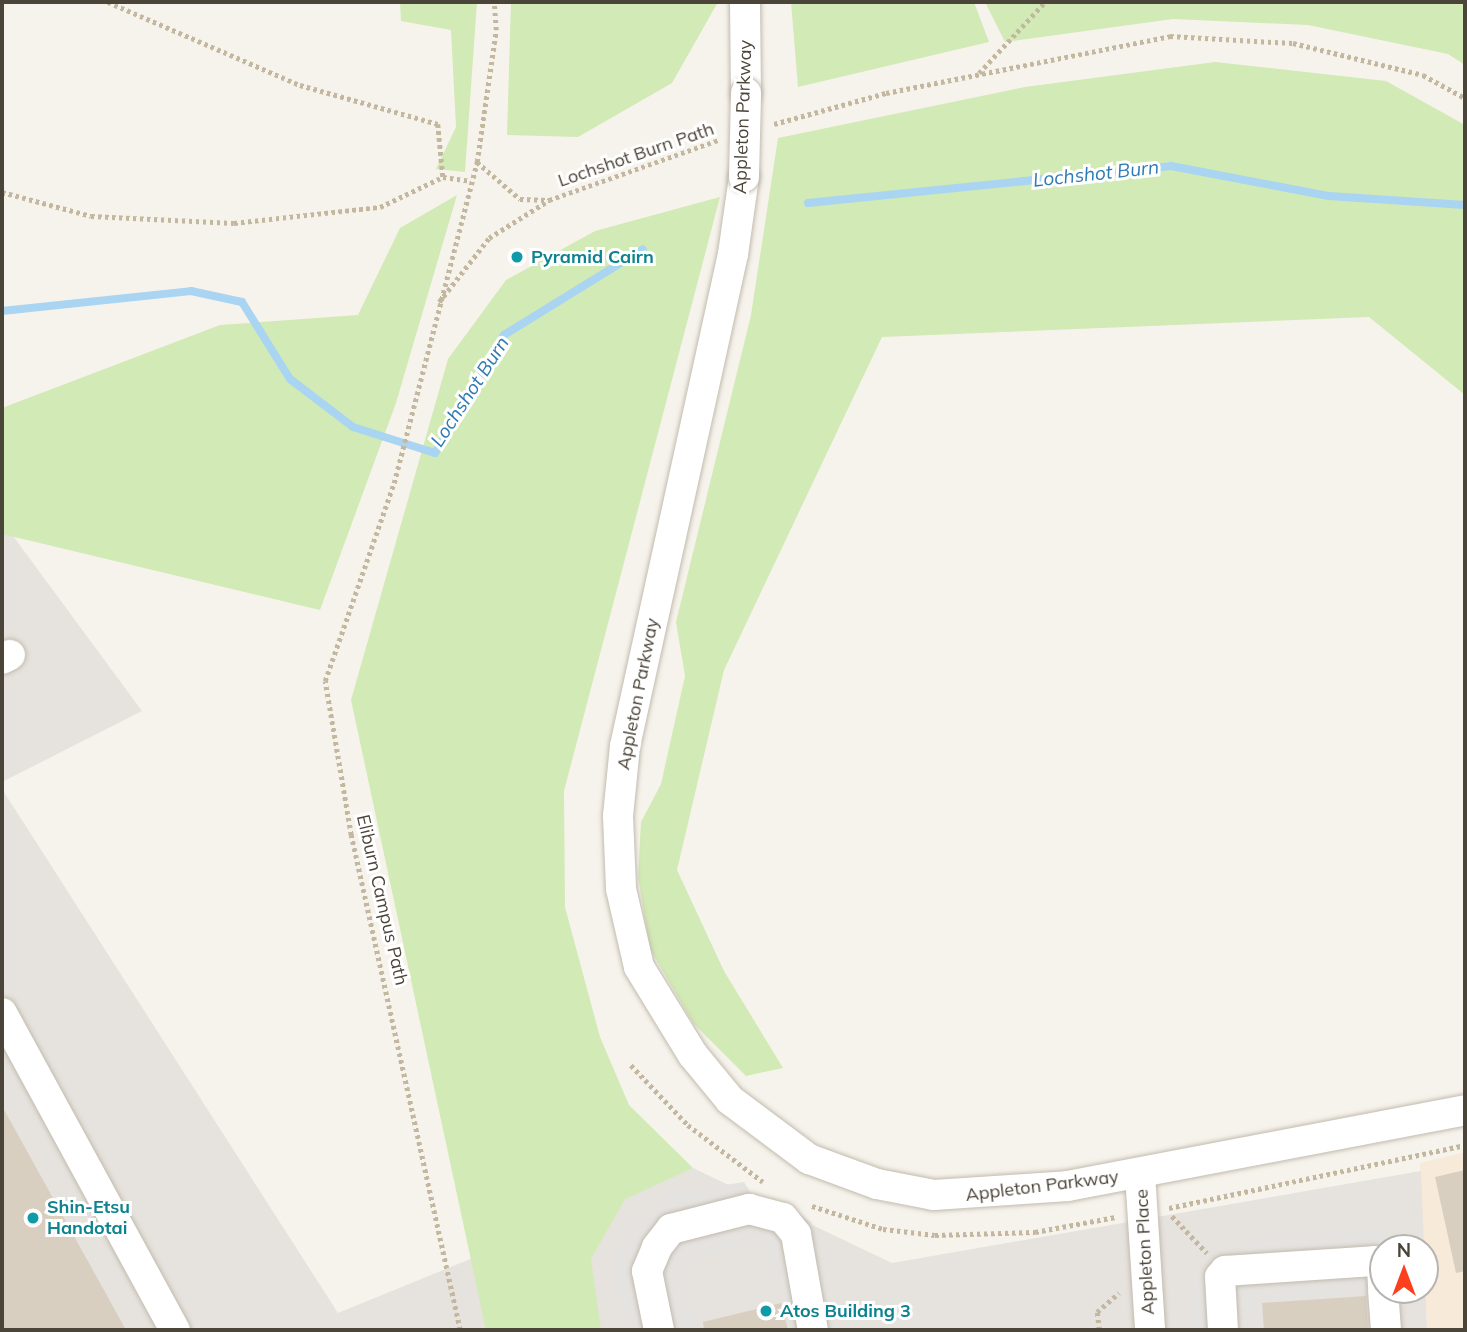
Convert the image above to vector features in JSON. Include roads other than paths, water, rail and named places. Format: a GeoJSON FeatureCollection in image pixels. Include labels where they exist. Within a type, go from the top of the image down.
{"type":"FeatureCollection","features":[{"type":"Feature","properties":{"kind":"street","name":"Appleton Parkway"},"geometry":{"type":"LineString","coordinates":[[745,2],[744,177],[733,254],[625,746],[619,852],[639,967],[672,1026],[730,1100],[809,1159],[877,1184],[960,1197],[1140,1174],[1465,1110]]}},
{"type":"Feature","properties":{"kind":"street"},"geometry":{"type":"LineString","coordinates":[[2,1013],[175,1330]]}},
{"type":"Feature","properties":{"kind":"street","name":"Appleton Place"},"geometry":{"type":"LineString","coordinates":[[1140,1174],[1145,1329]]}},
{"type":"Feature","properties":{"kind":"street"},"geometry":{"type":"LineString","coordinates":[[659,1330],[647,1271],[657,1247],[671,1229],[749,1209],[783,1218],[796,1234],[813,1330]]}},
{"type":"Feature","properties":{"kind":"street"},"geometry":{"type":"LineString","coordinates":[[1223,1330],[1220,1277],[1225,1271],[1369,1261]]}},
{"type":"Feature","properties":{"kind":"street"},"geometry":{"type":"LineString","coordinates":[[1384,1304],[1386,1330]]}},
{"type":"Feature","properties":{"kind":"waterway","name":"Lochshot Burn"},"geometry":{"type":"LineString","coordinates":[[808,203],[1171,166],[1329,196],[1465,205]]}},
{"type":"Feature","properties":{"kind":"waterway","name":"Lochshot Burn"},"geometry":{"type":"LineString","coordinates":[[2,311],[191,291],[242,302],[290,379],[353,427],[435,453],[504,335],[643,249]]}},
{"type":"Feature","properties":{"kind":"place","name":"Pyramid Cairn"},"geometry":{"type":"Point","coordinates":[517,257]}},
{"type":"Feature","properties":{"kind":"place","name":"Shin-Etsu Handotai"},"geometry":{"type":"Point","coordinates":[33,1218]}},
{"type":"Feature","properties":{"kind":"place","name":"Atos Building 3"},"geometry":{"type":"Point","coordinates":[766,1311]}}]}
